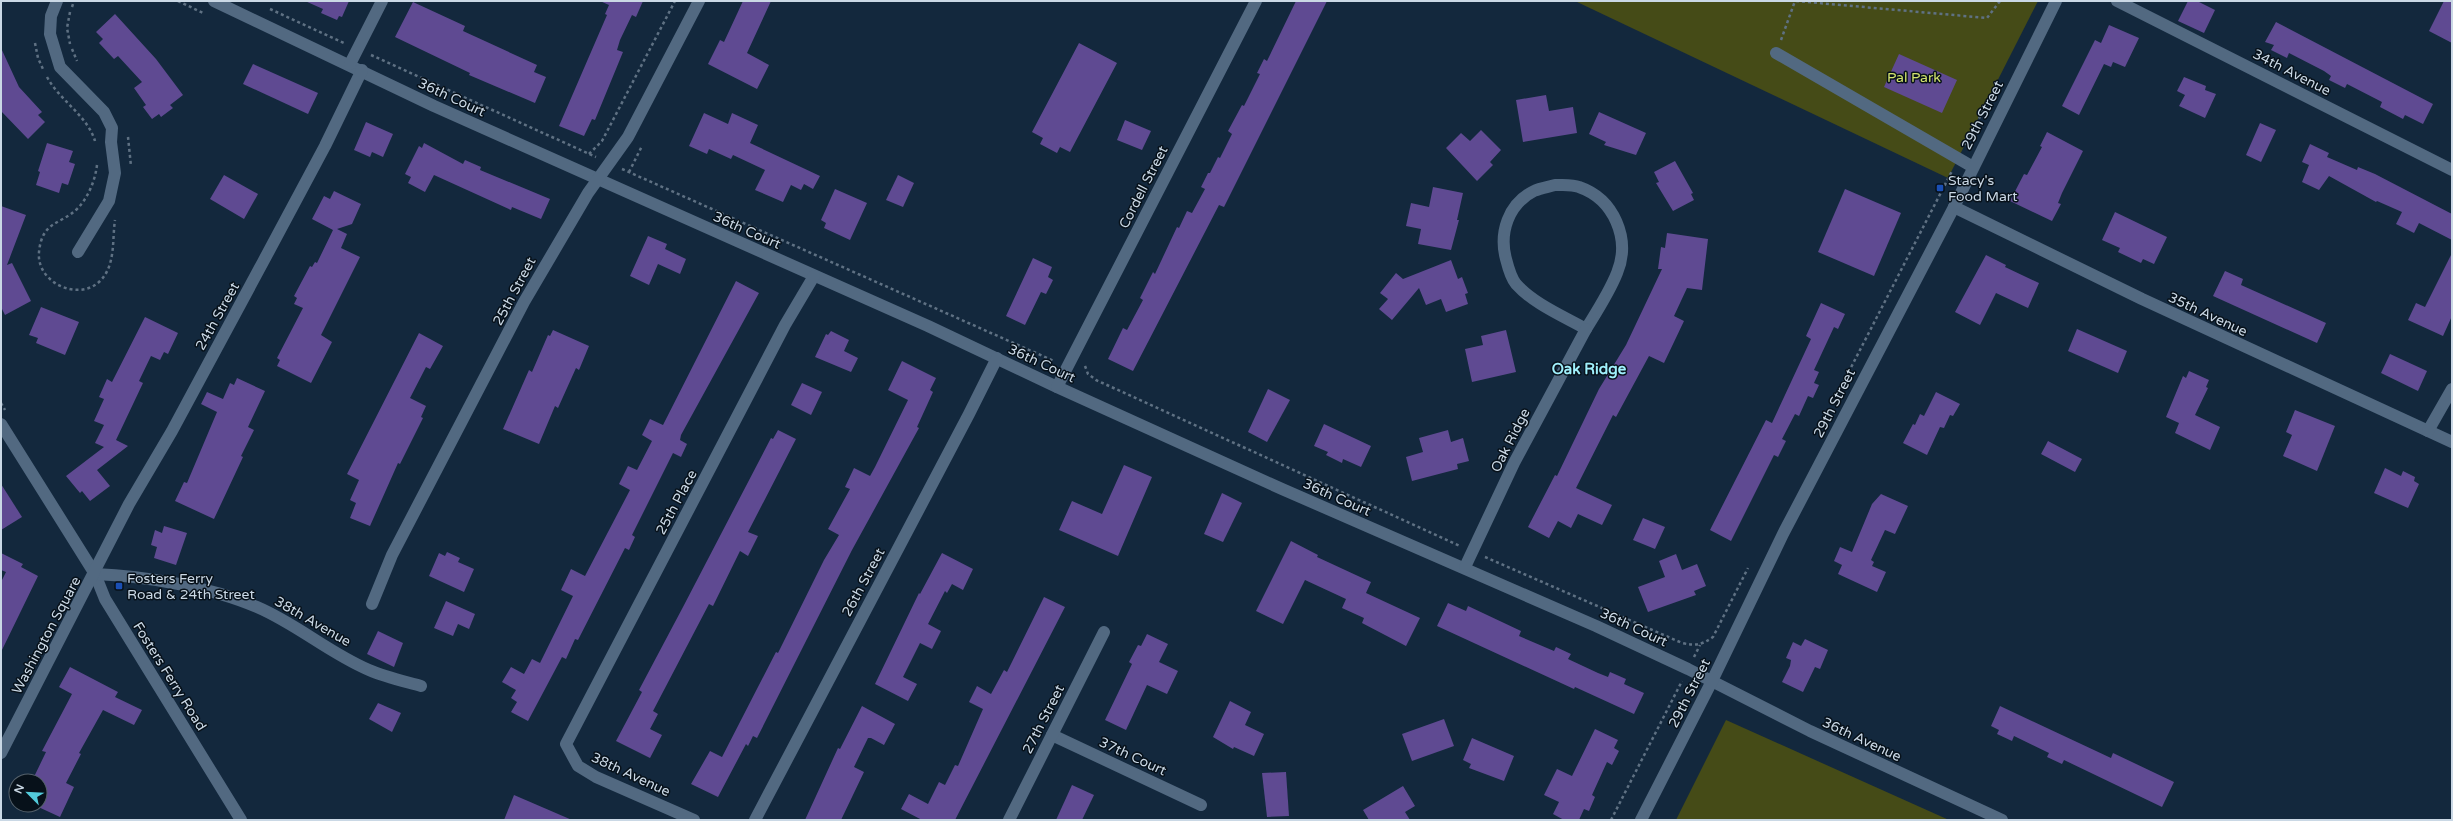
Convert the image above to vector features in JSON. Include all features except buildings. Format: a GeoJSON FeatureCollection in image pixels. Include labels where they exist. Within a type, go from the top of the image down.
{"type":"FeatureCollection","features":[{"type":"Feature","properties":{"kind":"street"},"geometry":{"type":"LineString","coordinates":[[57,1],[51,16],[50,34],[60,67],[104,112],[112,128],[111,142],[115,173],[109,201],[78,252]]}},
{"type":"Feature","properties":{"kind":"street","name":"36th Court"},"geometry":{"type":"LineString","coordinates":[[214,1],[350,64],[434,106],[598,177],[997,358],[1056,387],[1382,533],[1465,567],[1712,681]]}},
{"type":"Feature","properties":{"kind":"street"},"geometry":{"type":"LineString","coordinates":[[350,64],[382,1]]}},
{"type":"Feature","properties":{"kind":"street","name":"25th Street"},"geometry":{"type":"LineString","coordinates":[[372,604],[392,555],[524,302],[556,245],[598,177],[628,137],[699,1]]}},
{"type":"Feature","properties":{"kind":"street","name":"Cordell Street"},"geometry":{"type":"LineString","coordinates":[[1056,387],[1256,1]]}},
{"type":"Feature","properties":{"kind":"street","name":"29th Street"},"geometry":{"type":"LineString","coordinates":[[1641,820],[1712,681],[1783,534],[1954,207],[2056,1]]}},
{"type":"Feature","properties":{"kind":"street","name":"34th Avenue"},"geometry":{"type":"LineString","coordinates":[[2117,1],[2452,170]]}},
{"type":"Feature","properties":{"kind":"street"},"geometry":{"type":"LineString","coordinates":[[1776,53],[1973,167]]}},
{"type":"Feature","properties":{"kind":"street","name":"24th Street"},"geometry":{"type":"LineString","coordinates":[[94,574],[129,504],[172,431],[325,146],[362,70]]}},
{"type":"Feature","properties":{"kind":"street","name":"Oak Ridge"},"geometry":{"type":"LineString","coordinates":[[1465,567],[1514,464],[1586,329],[1618,273],[1623,252],[1621,230],[1612,211],[1596,196],[1578,186],[1554,185],[1534,191],[1516,204],[1505,224],[1502,245],[1508,267],[1516,284],[1534,299],[1586,329]]}},
{"type":"Feature","properties":{"kind":"street","name":"35th Avenue"},"geometry":{"type":"LineString","coordinates":[[1954,207],[2149,302],[2338,391],[2452,442]]}},
{"type":"Feature","properties":{"kind":"street","name":"25th Place"},"geometry":{"type":"LineString","coordinates":[[566,744],[785,325],[814,276]]}},
{"type":"Feature","properties":{"kind":"street","name":"26th Street"},"geometry":{"type":"LineString","coordinates":[[755,820],[997,358]]}},
{"type":"Feature","properties":{"kind":"street"},"geometry":{"type":"LineString","coordinates":[[2428,431],[2452,389]]}},
{"type":"Feature","properties":{"kind":"street","name":"Fosters Ferry Road"},"geometry":{"type":"LineString","coordinates":[[1,424],[94,574],[105,598],[241,820]]}},
{"type":"Feature","properties":{"kind":"street","name":"38th Avenue"},"geometry":{"type":"LineString","coordinates":[[94,574],[152,578],[238,600],[258,608],[302,630],[369,670],[421,686]]}},
{"type":"Feature","properties":{"kind":"street","name":"Washington Square"},"geometry":{"type":"LineString","coordinates":[[1,753],[94,574]]}},
{"type":"Feature","properties":{"kind":"street","name":"27th Street"},"geometry":{"type":"LineString","coordinates":[[1009,820],[1104,632]]}},
{"type":"Feature","properties":{"kind":"street","name":"36th Avenue"},"geometry":{"type":"LineString","coordinates":[[1712,681],[1810,731],[2002,820]]}},
{"type":"Feature","properties":{"kind":"street","name":"37th Court"},"geometry":{"type":"LineString","coordinates":[[1052,735],[1201,805]]}},
{"type":"Feature","properties":{"kind":"street","name":"38th Avenue"},"geometry":{"type":"LineString","coordinates":[[566,744],[578,766],[694,820]]}},
{"type":"Feature","properties":{"kind":"path"},"geometry":{"type":"LineString","coordinates":[[74,1],[67,28],[71,46],[80,66]]}},
{"type":"Feature","properties":{"kind":"path"},"geometry":{"type":"LineString","coordinates":[[589,154],[602,141],[675,1]]}},
{"type":"Feature","properties":{"kind":"path"},"geometry":{"type":"LineString","coordinates":[[1776,53],[1795,1],[1987,18],[2000,1]]}},
{"type":"Feature","properties":{"kind":"path"},"geometry":{"type":"LineString","coordinates":[[266,7],[609,163],[1067,367],[1088,374],[1096,380],[1473,551],[1682,643],[1694,646],[1700,645],[1713,637],[1748,567]]}},
{"type":"Feature","properties":{"kind":"path"},"geometry":{"type":"LineString","coordinates":[[35,41],[38,58],[48,79],[91,128],[97,147]]}},
{"type":"Feature","properties":{"kind":"path"},"geometry":{"type":"LineString","coordinates":[[1842,384],[1986,104]]}},
{"type":"Feature","properties":{"kind":"path"},"geometry":{"type":"LineString","coordinates":[[126,131],[131,157],[130,171]]}},
{"type":"Feature","properties":{"kind":"path"},"geometry":{"type":"LineString","coordinates":[[97,160],[93,183],[86,197],[76,209],[51,225],[44,235],[39,254],[46,275],[55,284],[78,290],[91,287],[100,281],[113,257],[116,216]]}},
{"type":"Feature","properties":{"kind":"path"},"geometry":{"type":"LineString","coordinates":[[1085,359],[1088,374]]}},
{"type":"Feature","properties":{"kind":"path"},"geometry":{"type":"LineString","coordinates":[[1611,820],[1700,645]]}},
{"type":"Feature","properties":{"kind":"green space","name":"Pal Park"},"geometry":{"type":"Polygon","coordinates":[[[1575,1],[2038,1],[1948,178],[1575,1]]]}},
{"type":"Feature","properties":{"kind":"green space"},"geometry":{"type":"Polygon","coordinates":[[[1726,720],[1949,820],[1676,820],[1726,720]]]}},
{"type":"Feature","properties":{"kind":"place","name":"Stacy's Food Mart"},"geometry":{"type":"Point","coordinates":[1940,188]}},
{"type":"Feature","properties":{"kind":"place","name":"Fosters Ferry Road & 24th Street"},"geometry":{"type":"Point","coordinates":[119,586]}},
{"type":"Feature","properties":{"kind":"district","name":"Oak Ridge"},"geometry":{"type":"Point","coordinates":[1589,369]}}]}
